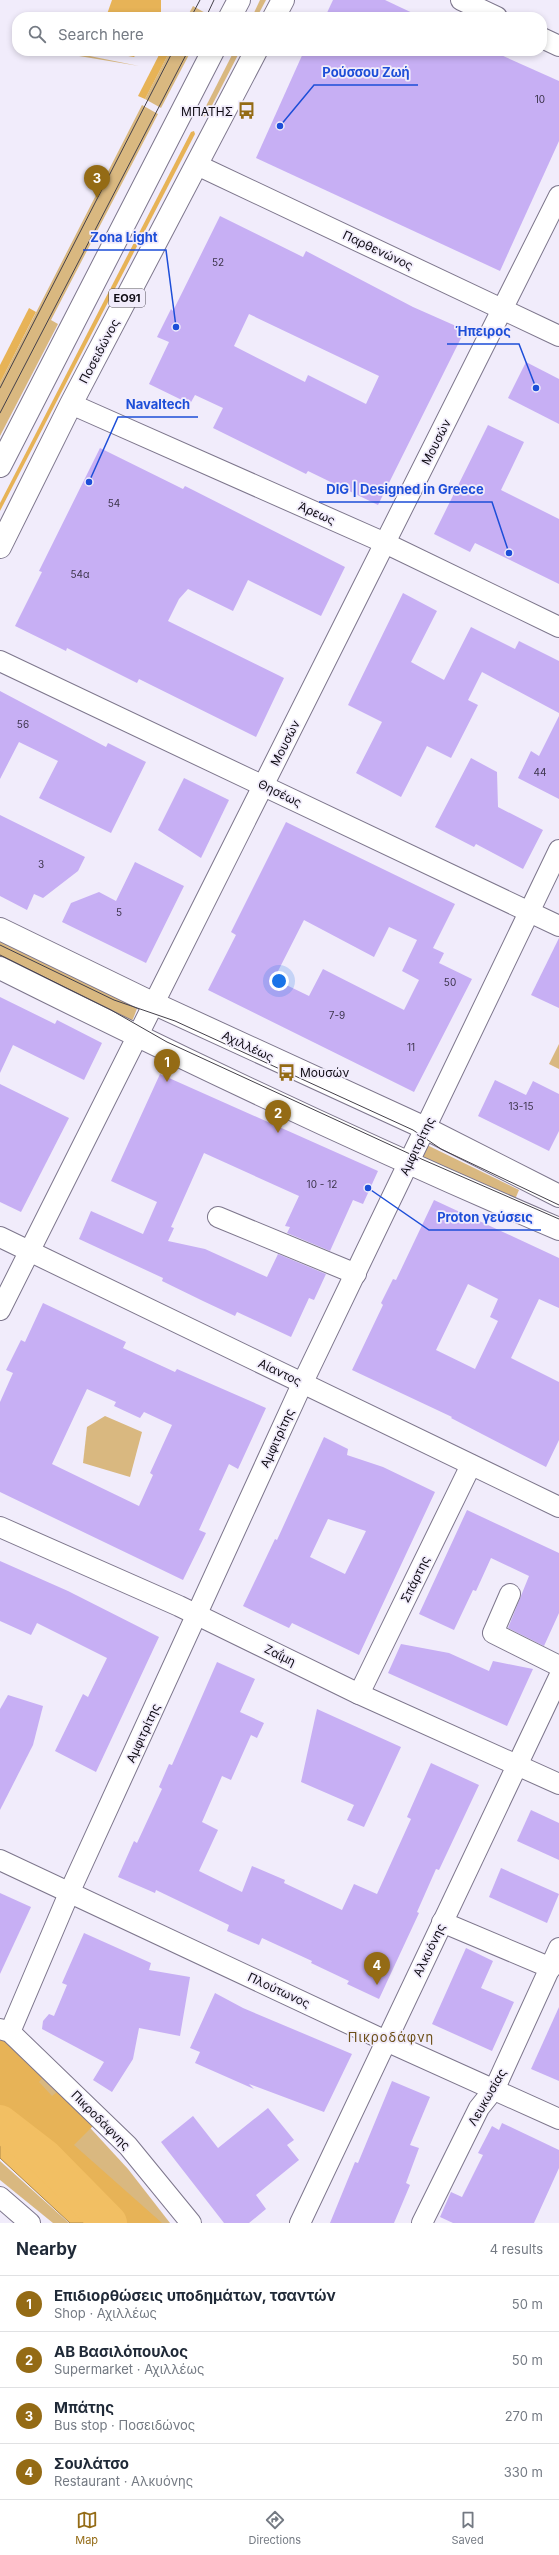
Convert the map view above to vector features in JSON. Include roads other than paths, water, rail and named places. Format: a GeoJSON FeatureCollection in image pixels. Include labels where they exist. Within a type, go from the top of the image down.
{"type":"FeatureCollection","features":[{"type":"Feature","properties":{"kind":"main road"},"geometry":{"type":"LineString","coordinates":[[233,12],[239,0]]}},
{"type":"Feature","properties":{"kind":"main road"},"geometry":{"type":"LineString","coordinates":[[277,12],[283,0]]}},
{"type":"Feature","properties":{"kind":"main road","name":"ΕΟ91"},"geometry":{"type":"LineString","coordinates":[[0,466],[210,56]]}},
{"type":"Feature","properties":{"kind":"main road","name":"Ποσειδώνος"},"geometry":{"type":"LineString","coordinates":[[0,547],[71,404],[253,56]]}},
{"type":"Feature","properties":{"kind":"main road","name":"Αχιλλέως"},"geometry":{"type":"LineString","coordinates":[[0,929],[155,1003],[425,1128],[559,1196]]}},
{"type":"Feature","properties":{"kind":"main road"},"geometry":{"type":"LineString","coordinates":[[0,968],[137,1037],[408,1164],[559,1229]]}},
{"type":"Feature","properties":{"kind":"street"},"geometry":{"type":"LineString","coordinates":[[460,0],[486,12]]}},
{"type":"Feature","properties":{"kind":"street"},"geometry":{"type":"LineString","coordinates":[[547,40],[559,46]]}},
{"type":"Feature","properties":{"kind":"street","name":"Παρθενώνος"},"geometry":{"type":"LineString","coordinates":[[197,165],[559,336]]}},
{"type":"Feature","properties":{"kind":"street","name":"Μουσών"},"geometry":{"type":"LineString","coordinates":[[0,1310],[559,196]]}},
{"type":"Feature","properties":{"kind":"street","name":"Άρεως"},"geometry":{"type":"LineString","coordinates":[[71,404],[385,543],[559,627]]}},
{"type":"Feature","properties":{"kind":"street","name":"Θησέως"},"geometry":{"type":"LineString","coordinates":[[0,661],[559,926]]}},
{"type":"Feature","properties":{"kind":"street","name":"Αμφιτρίτης"},"geometry":{"type":"LineString","coordinates":[[5,2030],[303,1382],[559,850]]}},
{"type":"Feature","properties":{"kind":"street"},"geometry":{"type":"LineString","coordinates":[[218,1217],[356,1274]]}},
{"type":"Feature","properties":{"kind":"street","name":"Αίαντος"},"geometry":{"type":"LineString","coordinates":[[0,1237],[303,1382],[559,1507]]}},
{"type":"Feature","properties":{"kind":"street","name":"Σπάρτης"},"geometry":{"type":"LineString","coordinates":[[359,1694],[471,1465]]}},
{"type":"Feature","properties":{"kind":"street","name":"Ζαΐμη"},"geometry":{"type":"LineString","coordinates":[[0,1527],[196,1615],[359,1694],[559,1784]]}},
{"type":"Feature","properties":{"kind":"street"},"geometry":{"type":"LineString","coordinates":[[510,1594],[492,1633],[559,1666]]}},
{"type":"Feature","properties":{"kind":"street","name":"Αλκυόνης"},"geometry":{"type":"LineString","coordinates":[[300,2223],[559,1677]]}},
{"type":"Feature","properties":{"kind":"street","name":"Πλούτωνος"},"geometry":{"type":"LineString","coordinates":[[0,1860],[70,1891],[386,2041],[495,2088],[559,2118]]}},
{"type":"Feature","properties":{"kind":"street"},"geometry":{"type":"LineString","coordinates":[[442,1922],[551,1968]]}},
{"type":"Feature","properties":{"kind":"street","name":"Λευκωσίας"},"geometry":{"type":"LineString","coordinates":[[422,2223],[479,2108],[495,2088],[559,1948]]}},
{"type":"Feature","properties":{"kind":"street","name":"Πικροδάφνης"},"geometry":{"type":"LineString","coordinates":[[5,2030],[128,2146],[191,2223]]}},
{"type":"Feature","properties":{"kind":"street"},"geometry":{"type":"LineString","coordinates":[[0,2197],[30,2223]]}},
{"type":"Feature","properties":{"kind":"waterway"},"geometry":{"type":"LineString","coordinates":[[0,2123],[44,2157],[109,2223]]}},
{"type":"Feature","properties":{"kind":"tram line"},"geometry":{"type":"LineString","coordinates":[[194,12],[200,0]]}},
{"type":"Feature","properties":{"kind":"tram line"},"geometry":{"type":"LineString","coordinates":[[208,12],[214,0]]}},
{"type":"Feature","properties":{"kind":"tram line"},"geometry":{"type":"LineString","coordinates":[[0,388],[170,56]]}},
{"type":"Feature","properties":{"kind":"tram line"},"geometry":{"type":"LineString","coordinates":[[0,413],[185,56]]}},
{"type":"Feature","properties":{"kind":"tram line"},"geometry":{"type":"LineString","coordinates":[[0,945],[114,1000],[175,1021],[413,1130],[441,1149],[559,1205]]}},
{"type":"Feature","properties":{"kind":"tram line"},"geometry":{"type":"LineString","coordinates":[[0,955],[111,1010],[167,1042],[410,1154],[559,1219]]}},
{"type":"Feature","properties":{"kind":"place","name":"ΜΠΑΤΗΣ"},"geometry":{"type":"Point","coordinates":[246,111]}},
{"type":"Feature","properties":{"kind":"place","name":"Ρούσσου Ζωή"},"geometry":{"type":"Point","coordinates":[280,126]}},
{"type":"Feature","properties":{"kind":"place","name":"Μπάτης"},"geometry":{"type":"Point","coordinates":[97,198]}},
{"type":"Feature","properties":{"kind":"place","name":"Zona Light"},"geometry":{"type":"Point","coordinates":[176,327]}},
{"type":"Feature","properties":{"kind":"place","name":"Ήπειρος"},"geometry":{"type":"Point","coordinates":[536,388]}},
{"type":"Feature","properties":{"kind":"place","name":"Navaltech"},"geometry":{"type":"Point","coordinates":[89,482]}},
{"type":"Feature","properties":{"kind":"place","name":"DIG | Designed in Greece"},"geometry":{"type":"Point","coordinates":[509,553]}},
{"type":"Feature","properties":{"kind":"place","name":"Μουσών"},"geometry":{"type":"Point","coordinates":[287,1072]}},
{"type":"Feature","properties":{"kind":"place","name":"Επιδιορθώσεις υποδημάτων, τσαντών"},"geometry":{"type":"Point","coordinates":[167,1082]}},
{"type":"Feature","properties":{"kind":"place","name":"ΑΒ Βασιλόπουλος"},"geometry":{"type":"Point","coordinates":[278,1133]}},
{"type":"Feature","properties":{"kind":"place","name":"Proton γεύσεις"},"geometry":{"type":"Point","coordinates":[368,1188]}},
{"type":"Feature","properties":{"kind":"place","name":"Σουλάτσο"},"geometry":{"type":"Point","coordinates":[377,1985]}},
{"type":"Feature","properties":{"kind":"district","name":"Πικροδάφνη"},"geometry":{"type":"Point","coordinates":[391,2037]}}]}
